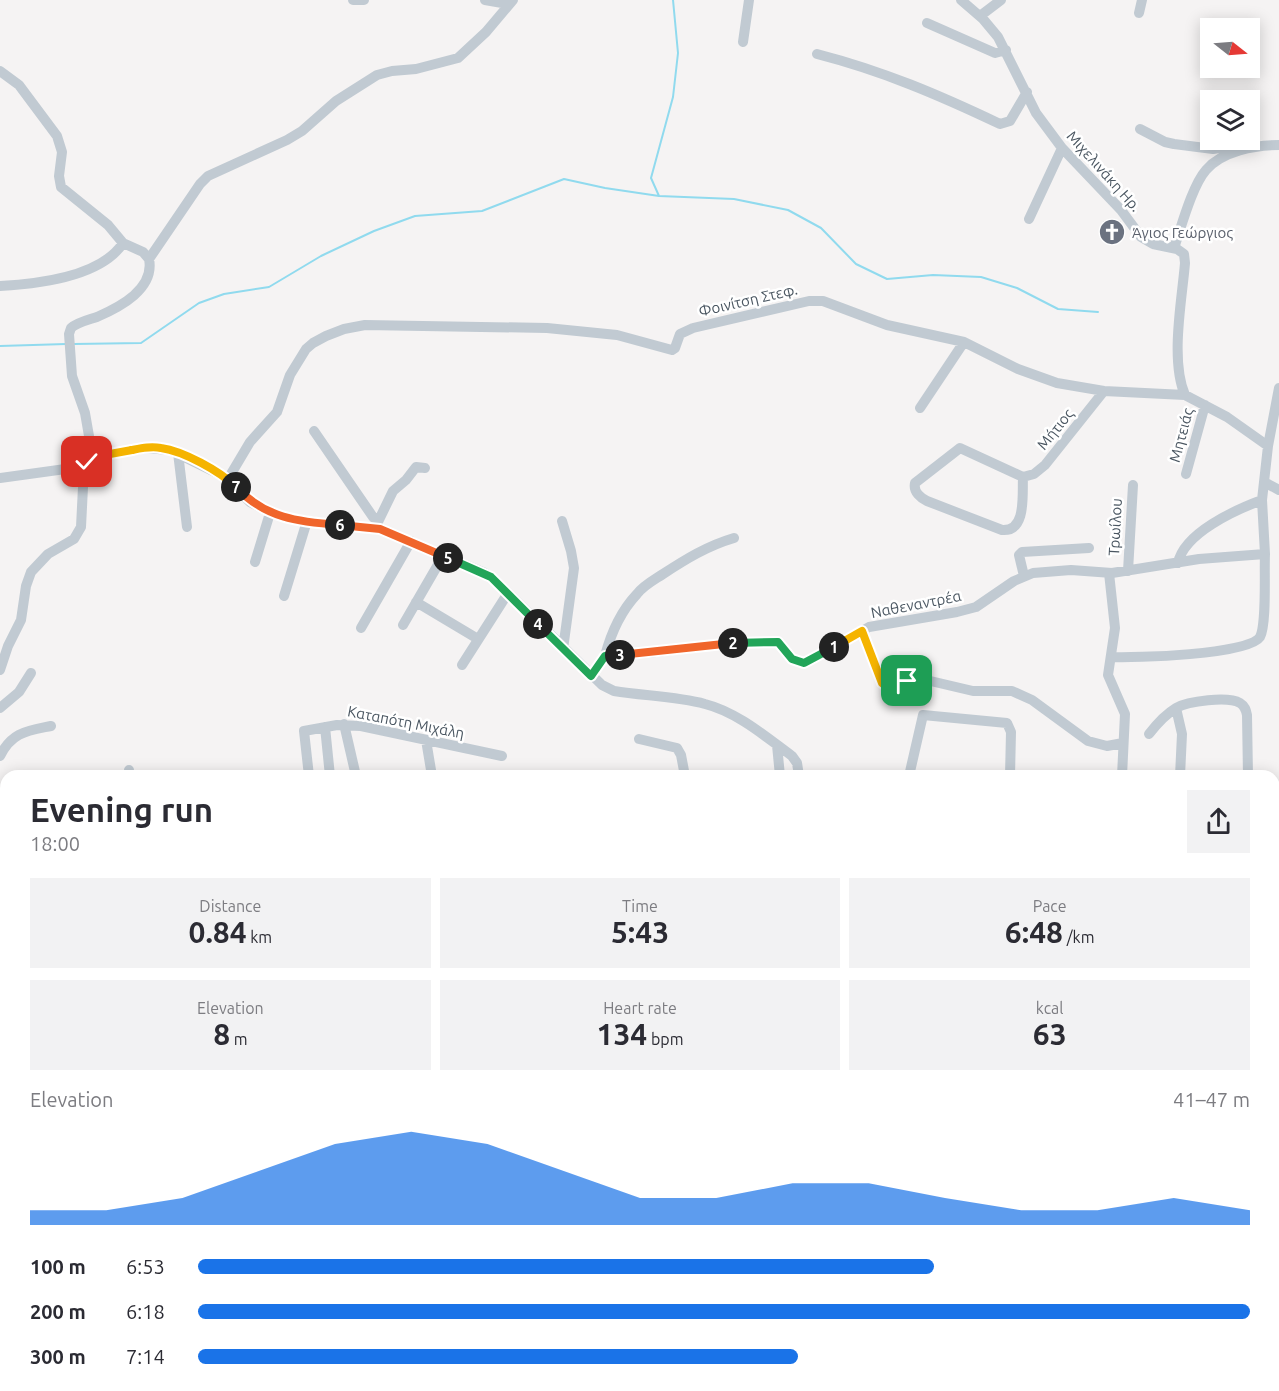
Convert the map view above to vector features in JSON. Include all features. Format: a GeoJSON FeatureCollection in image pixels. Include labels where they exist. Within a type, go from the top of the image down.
{"type":"FeatureCollection","features":[{"type":"Feature","properties":{"kind":"street"},"geometry":{"type":"LineString","coordinates":[[353,0],[364,0]]}},
{"type":"Feature","properties":{"kind":"street"},"geometry":{"type":"LineString","coordinates":[[484,0],[511,2]]}},
{"type":"Feature","properties":{"kind":"street"},"geometry":{"type":"LineString","coordinates":[[743,42],[748,0]]}},
{"type":"Feature","properties":{"kind":"street","name":"Μιχελινάκη Ηρ."},"geometry":{"type":"LineString","coordinates":[[961,0],[994,31],[1041,120],[1062,148],[1121,210],[1141,237],[1150,243],[1174,248]]}},
{"type":"Feature","properties":{"kind":"street"},"geometry":{"type":"LineString","coordinates":[[980,16],[1001,0]]}},
{"type":"Feature","properties":{"kind":"street"},"geometry":{"type":"LineString","coordinates":[[1139,13],[1142,0]]}},
{"type":"Feature","properties":{"kind":"street"},"geometry":{"type":"LineString","coordinates":[[0,670],[8,646],[21,620],[26,586],[32,572],[44,558],[72,540],[80,532],[82,523],[83,487],[89,436],[72,380],[69,334],[71,328],[106,312],[136,293],[148,275],[149,259],[200,184],[208,176],[294,136],[330,105],[378,75],[416,69],[458,58],[486,32],[511,2]]}},
{"type":"Feature","properties":{"kind":"street"},"geometry":{"type":"LineString","coordinates":[[927,23],[992,52],[998,53],[1006,50]]}},
{"type":"Feature","properties":{"kind":"street"},"geometry":{"type":"LineString","coordinates":[[817,54],[894,77],[969,108],[1000,124],[1010,121],[1026,92]]}},
{"type":"Feature","properties":{"kind":"street"},"geometry":{"type":"LineString","coordinates":[[0,71],[23,90],[57,136],[62,153],[59,176],[61,187],[108,225],[123,243],[143,252],[149,259]]}},
{"type":"Feature","properties":{"kind":"street"},"geometry":{"type":"LineString","coordinates":[[1140,129],[1165,142],[1200,147]]}},
{"type":"Feature","properties":{"kind":"street"},"geometry":{"type":"LineString","coordinates":[[1260,147],[1279,145]]}},
{"type":"Feature","properties":{"kind":"street"},"geometry":{"type":"LineString","coordinates":[[1029,219],[1062,148]]}},
{"type":"Feature","properties":{"kind":"street"},"geometry":{"type":"LineString","coordinates":[[1185,395],[1178,344],[1185,256],[1180,250],[1174,248],[1192,199],[1206,170],[1231,154],[1247,150]]}},
{"type":"Feature","properties":{"kind":"street"},"geometry":{"type":"LineString","coordinates":[[0,286],[39,283],[78,273],[107,259],[123,243]]}},
{"type":"Feature","properties":{"kind":"street","name":"Φοινίτση Στεφ."},"geometry":{"type":"LineString","coordinates":[[228,479],[250,442],[277,412],[288,381],[306,349],[320,338],[354,327],[547,327],[617,335],[672,350],[675,348],[679,335],[693,328],[816,300],[891,326],[964,342],[1032,374],[1068,386],[1104,392],[1185,395],[1234,421],[1268,446]]}},
{"type":"Feature","properties":{"kind":"street"},"geometry":{"type":"LineString","coordinates":[[920,408],[964,342]]}},
{"type":"Feature","properties":{"kind":"street"},"geometry":{"type":"LineString","coordinates":[[1111,657],[1173,656],[1232,648],[1249,644],[1260,636],[1263,623],[1265,554],[1262,500],[1268,446],[1279,388]]}},
{"type":"Feature","properties":{"kind":"street","name":"Μήτιος"},"geometry":{"type":"LineString","coordinates":[[1023,477],[1034,474],[1045,465],[1104,392]]}},
{"type":"Feature","properties":{"kind":"street","name":"Μητειάς"},"geometry":{"type":"LineString","coordinates":[[1186,474],[1205,405]]}},
{"type":"Feature","properties":{"kind":"street"},"geometry":{"type":"LineString","coordinates":[[314,431],[377,525]]}},
{"type":"Feature","properties":{"kind":"street"},"geometry":{"type":"LineString","coordinates":[[0,478],[87,462],[149,447],[161,448],[178,453],[228,479],[250,502],[270,513],[307,521],[377,525],[489,576],[602,685],[614,691],[711,706],[749,726],[794,758],[797,770]]}},
{"type":"Feature","properties":{"kind":"street"},"geometry":{"type":"LineString","coordinates":[[960,448],[1023,477],[1022,513],[1019,521],[1008,530],[1002,530],[925,500],[914,487],[916,482],[960,448]]}},
{"type":"Feature","properties":{"kind":"street"},"geometry":{"type":"LineString","coordinates":[[178,453],[187,527]]}},
{"type":"Feature","properties":{"kind":"street"},"geometry":{"type":"LineString","coordinates":[[377,525],[394,489],[406,480],[416,467],[425,468]]}},
{"type":"Feature","properties":{"kind":"street"},"geometry":{"type":"LineString","coordinates":[[1264,482],[1279,490]]}},
{"type":"Feature","properties":{"kind":"street","name":"Τρωίλου"},"geometry":{"type":"LineString","coordinates":[[1128,571],[1132,485]]}},
{"type":"Feature","properties":{"kind":"street"},"geometry":{"type":"LineString","coordinates":[[1178,563],[1181,553],[1198,534],[1262,500]]}},
{"type":"Feature","properties":{"kind":"street"},"geometry":{"type":"LineString","coordinates":[[255,562],[270,513]]}},
{"type":"Feature","properties":{"kind":"street"},"geometry":{"type":"LineString","coordinates":[[284,596],[307,521]]}},
{"type":"Feature","properties":{"kind":"street"},"geometry":{"type":"LineString","coordinates":[[562,521],[574,568],[563,649]]}},
{"type":"Feature","properties":{"kind":"street"},"geometry":{"type":"LineString","coordinates":[[591,676],[605,656],[609,641],[620,619],[641,589],[698,551],[734,538]]}},
{"type":"Feature","properties":{"kind":"street"},"geometry":{"type":"LineString","coordinates":[[362,628],[411,541]]}},
{"type":"Feature","properties":{"kind":"street"},"geometry":{"type":"LineString","coordinates":[[1024,576],[1019,555],[1022,552],[1089,548]]}},
{"type":"Feature","properties":{"kind":"street","name":"Ναθεναντρέα"},"geometry":{"type":"LineString","coordinates":[[605,656],[719,644],[771,642],[780,643],[792,659],[804,663],[873,626],[972,608],[1024,576],[1060,570],[1109,573],[1199,559],[1265,554]]}},
{"type":"Feature","properties":{"kind":"street"},"geometry":{"type":"LineString","coordinates":[[403,625],[443,556]]}},
{"type":"Feature","properties":{"kind":"street","name":"Τρωίλου"},"geometry":{"type":"LineString","coordinates":[[1109,573],[1115,628],[1109,679],[1125,714],[1122,770]]}},
{"type":"Feature","properties":{"kind":"street"},"geometry":{"type":"LineString","coordinates":[[462,665],[508,593]]}},
{"type":"Feature","properties":{"kind":"street"},"geometry":{"type":"LineString","coordinates":[[416,602],[478,639]]}},
{"type":"Feature","properties":{"kind":"street"},"geometry":{"type":"LineString","coordinates":[[862,631],[880,679],[885,686],[925,679],[973,691],[1012,692],[1032,700],[1090,742],[1107,746],[1123,743]]}},
{"type":"Feature","properties":{"kind":"street"},"geometry":{"type":"LineString","coordinates":[[0,708],[19,692],[31,673]]}},
{"type":"Feature","properties":{"kind":"street"},"geometry":{"type":"LineString","coordinates":[[1181,727],[1152,730],[1176,708],[1199,701],[1232,701],[1242,705],[1247,715],[1248,770]]}},
{"type":"Feature","properties":{"kind":"street"},"geometry":{"type":"LineString","coordinates":[[1176,708],[1181,727],[1180,770]]}},
{"type":"Feature","properties":{"kind":"street"},"geometry":{"type":"LineString","coordinates":[[910,770],[923,715],[1005,722],[1011,732],[1010,770]]}},
{"type":"Feature","properties":{"kind":"street"},"geometry":{"type":"LineString","coordinates":[[344,724],[356,770]]}},
{"type":"Feature","properties":{"kind":"street","name":"Καταπότη Μιχάλη"},"geometry":{"type":"LineString","coordinates":[[308,770],[304,731],[344,724],[502,756]]}},
{"type":"Feature","properties":{"kind":"street"},"geometry":{"type":"LineString","coordinates":[[0,756],[14,737],[51,726]]}},
{"type":"Feature","properties":{"kind":"street"},"geometry":{"type":"LineString","coordinates":[[325,727],[329,770]]}},
{"type":"Feature","properties":{"kind":"street"},"geometry":{"type":"LineString","coordinates":[[639,739],[677,748],[684,770]]}},
{"type":"Feature","properties":{"kind":"street"},"geometry":{"type":"LineString","coordinates":[[426,740],[431,770]]}},
{"type":"Feature","properties":{"kind":"street"},"geometry":{"type":"LineString","coordinates":[[777,746],[779,770]]}},
{"type":"Feature","properties":{"kind":"waterway"},"geometry":{"type":"LineString","coordinates":[[659,196],[651,178],[673,97],[678,53],[673,0]]}},
{"type":"Feature","properties":{"kind":"waterway"},"geometry":{"type":"LineString","coordinates":[[74,344],[141,343],[199,303],[224,294],[269,287],[321,256],[374,231],[415,216],[482,211],[564,179],[659,196],[734,199],[788,210],[821,228],[856,264],[887,279],[933,275],[981,277],[1017,288],[1058,309],[1098,312]]}},
{"type":"Feature","properties":{"kind":"waterway"},"geometry":{"type":"LineString","coordinates":[[0,346],[66,344]]}},
{"type":"Feature","properties":{"kind":"place","name":"Άγιος Γεώργιος"},"geometry":{"type":"Point","coordinates":[1112,232]}},
{"type":"Feature","properties":{"kind":"route"},"geometry":{"type":"LineString","coordinates":[[87,462],[88,458],[140,448],[165,449],[219,474],[250,502],[271,513],[285,518],[322,524],[370,527],[404,538],[491,577],[591,676],[603,658],[609,654],[648,653],[719,644],[778,642],[792,659],[804,663],[862,631],[882,683],[886,686],[907,681]]}}]}
